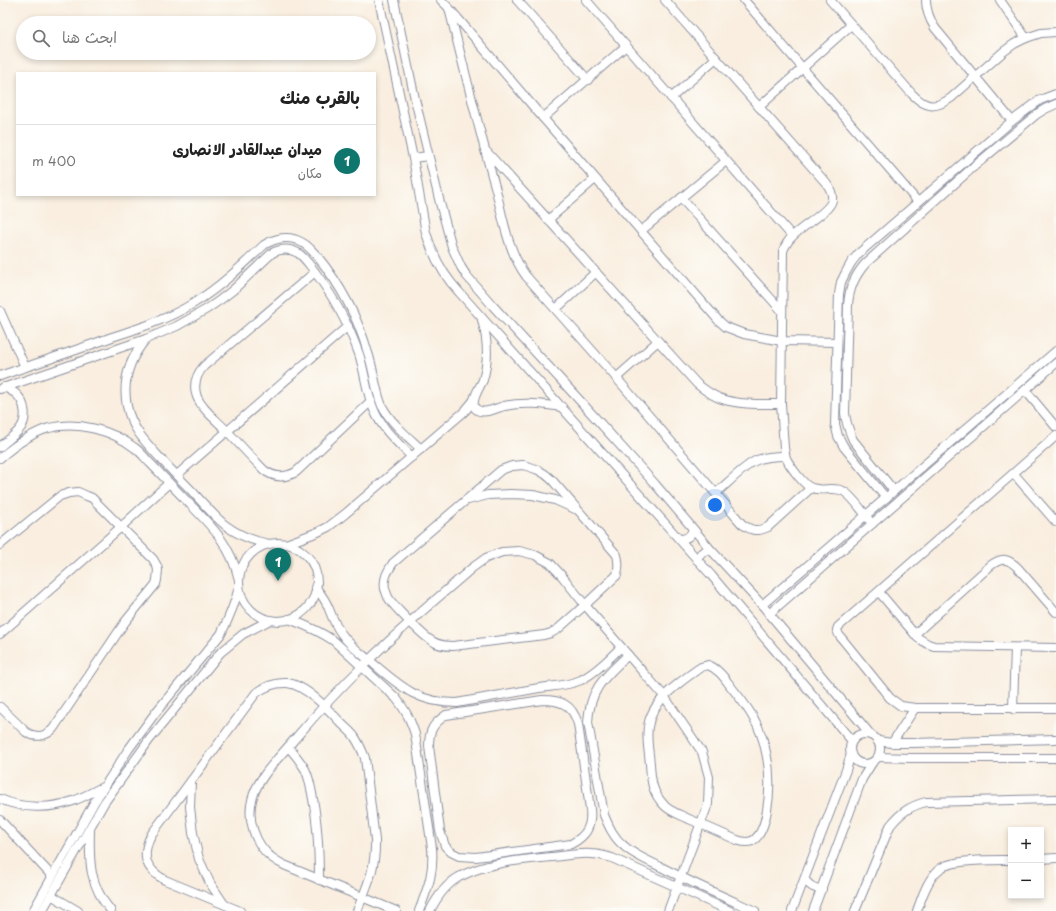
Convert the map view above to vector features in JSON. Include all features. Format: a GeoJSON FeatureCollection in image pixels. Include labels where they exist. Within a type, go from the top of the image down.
{"type":"FeatureCollection","features":[{"type":"Feature","properties":{"kind":"street"},"geometry":{"type":"LineString","coordinates":[[379,0],[413,158],[422,218],[431,250],[439,266],[481,317],[680,539],[852,741]]}},
{"type":"Feature","properties":{"kind":"street"},"geometry":{"type":"LineString","coordinates":[[441,0],[718,320],[726,327],[744,334],[782,341],[837,342]]}},
{"type":"Feature","properties":{"kind":"street"},"geometry":{"type":"LineString","coordinates":[[517,0],[588,80]]}},
{"type":"Feature","properties":{"kind":"street"},"geometry":{"type":"LineString","coordinates":[[586,0],[792,236]]}},
{"type":"Feature","properties":{"kind":"street"},"geometry":{"type":"LineString","coordinates":[[665,0],[831,190],[832,199],[829,207],[792,236],[783,251],[781,404],[785,456],[804,483],[811,488],[820,490],[837,489],[844,491],[872,524]]}},
{"type":"Feature","properties":{"kind":"street"},"geometry":{"type":"LineString","coordinates":[[744,0],[805,66]]}},
{"type":"Feature","properties":{"kind":"street"},"geometry":{"type":"LineString","coordinates":[[752,0],[805,66],[920,200]]}},
{"type":"Feature","properties":{"kind":"street"},"geometry":{"type":"LineString","coordinates":[[830,0],[920,102],[931,105],[942,104],[951,98],[1014,44],[1041,33],[1056,32]]}},
{"type":"Feature","properties":{"kind":"street"},"geometry":{"type":"LineString","coordinates":[[926,0],[929,16],[935,28],[1012,121]]}},
{"type":"Feature","properties":{"kind":"street"},"geometry":{"type":"LineString","coordinates":[[1000,0],[1026,38]]}},
{"type":"Feature","properties":{"kind":"street"},"geometry":{"type":"LineString","coordinates":[[396,2],[428,156],[440,203],[452,247],[457,260],[466,275],[762,605],[875,738],[880,749],[875,760],[862,779],[813,911]]}},
{"type":"Feature","properties":{"kind":"street"},"geometry":{"type":"LineString","coordinates":[[449,8],[484,149],[514,255],[526,276],[742,524],[755,530],[762,530],[768,527],[811,488]]}},
{"type":"Feature","properties":{"kind":"street"},"geometry":{"type":"LineString","coordinates":[[759,107],[852,25]]}},
{"type":"Feature","properties":{"kind":"street"},"geometry":{"type":"LineString","coordinates":[[543,118],[626,46]]}},
{"type":"Feature","properties":{"kind":"street"},"geometry":{"type":"LineString","coordinates":[[671,98],[716,58]]}},
{"type":"Feature","properties":{"kind":"street"},"geometry":{"type":"LineString","coordinates":[[886,498],[844,447],[838,436],[835,424],[839,294],[846,272],[858,254],[1012,121],[1040,100],[1056,94]]}},
{"type":"Feature","properties":{"kind":"street"},"geometry":{"type":"LineString","coordinates":[[894,491],[853,440],[846,422],[848,296],[851,287],[860,270],[866,263],[971,169],[1037,114],[1056,104]]}},
{"type":"Feature","properties":{"kind":"street"},"geometry":{"type":"LineString","coordinates":[[484,149],[697,384],[708,393],[721,399],[750,404],[781,404]]}},
{"type":"Feature","properties":{"kind":"street"},"geometry":{"type":"LineString","coordinates":[[413,158],[428,156]]}},
{"type":"Feature","properties":{"kind":"street"},"geometry":{"type":"LineString","coordinates":[[641,231],[726,161]]}},
{"type":"Feature","properties":{"kind":"street"},"geometry":{"type":"LineString","coordinates":[[965,162],[971,169]]}},
{"type":"Feature","properties":{"kind":"street"},"geometry":{"type":"LineString","coordinates":[[548,220],[595,178]]}},
{"type":"Feature","properties":{"kind":"street"},"geometry":{"type":"LineString","coordinates":[[681,198],[782,311]]}},
{"type":"Feature","properties":{"kind":"street"},"geometry":{"type":"LineString","coordinates":[[0,376],[148,325],[178,312],[193,304],[219,286],[269,242],[280,238],[291,238],[301,242],[310,249],[324,264],[338,286],[364,339],[379,397],[386,413],[396,426],[421,449]]}},
{"type":"Feature","properties":{"kind":"street"},"geometry":{"type":"LineString","coordinates":[[2,388],[146,339],[177,326],[207,309],[233,290],[275,251],[288,250],[297,253],[305,259],[333,298],[348,326],[360,356],[371,401],[378,418],[389,434],[412,456]]}},
{"type":"Feature","properties":{"kind":"street"},"geometry":{"type":"LineString","coordinates":[[314,272],[204,366],[196,379],[195,389],[198,399],[207,411],[264,470],[277,476],[287,476],[296,472],[371,401]]}},
{"type":"Feature","properties":{"kind":"street"},"geometry":{"type":"LineString","coordinates":[[556,309],[596,272]]}},
{"type":"Feature","properties":{"kind":"street"},"geometry":{"type":"LineString","coordinates":[[839,294],[848,296]]}},
{"type":"Feature","properties":{"kind":"street"},"geometry":{"type":"LineString","coordinates":[[0,311],[25,367]]}},
{"type":"Feature","properties":{"kind":"street"},"geometry":{"type":"LineString","coordinates":[[286,544],[307,537],[328,527],[345,514],[421,449],[465,410],[474,400],[486,368],[487,342],[481,317]]}},
{"type":"Feature","properties":{"kind":"street"},"geometry":{"type":"LineString","coordinates":[[177,476],[348,326]]}},
{"type":"Feature","properties":{"kind":"street"},"geometry":{"type":"LineString","coordinates":[[146,339],[133,356],[129,366],[125,387],[127,407],[133,424],[142,439],[225,524],[250,540],[269,544]]}},
{"type":"Feature","properties":{"kind":"street"},"geometry":{"type":"LineString","coordinates":[[616,378],[658,341]]}},
{"type":"Feature","properties":{"kind":"street"},"geometry":{"type":"LineString","coordinates":[[762,605],[1056,351]]}},
{"type":"Feature","properties":{"kind":"street"},"geometry":{"type":"LineString","coordinates":[[769,614],[1056,363]]}},
{"type":"Feature","properties":{"kind":"street"},"geometry":{"type":"LineString","coordinates":[[0,447],[19,430],[25,416],[24,405],[18,396],[14,392],[2,388]]}},
{"type":"Feature","properties":{"kind":"street"},"geometry":{"type":"LineString","coordinates":[[1025,390],[1056,427]]}},
{"type":"Feature","properties":{"kind":"street"},"geometry":{"type":"LineString","coordinates":[[474,400],[473,404],[475,407],[484,412],[514,404],[526,403],[562,407]]}},
{"type":"Feature","properties":{"kind":"street"},"geometry":{"type":"LineString","coordinates":[[0,458],[20,443],[48,428],[70,426],[90,428],[110,434],[136,449],[214,529],[232,556],[236,567],[239,583],[242,596],[246,604],[261,617],[276,621],[289,619],[299,614],[307,607],[313,598],[316,588],[315,573],[305,554],[286,544],[269,544],[256,550],[248,557],[242,566],[239,583],[235,603],[221,634],[186,674],[128,750],[84,820],[33,911]]}},
{"type":"Feature","properties":{"kind":"street"},"geometry":{"type":"LineString","coordinates":[[1056,436],[838,627],[839,636],[890,698],[901,706],[915,708],[1056,708]]}},
{"type":"Feature","properties":{"kind":"street"},"geometry":{"type":"LineString","coordinates":[[716,493],[748,465],[758,459],[785,456]]}},
{"type":"Feature","properties":{"kind":"street"},"geometry":{"type":"LineString","coordinates":[[523,465],[534,467],[544,472],[576,509],[616,555],[619,562],[619,568],[617,575],[558,629],[551,633],[446,646],[432,641],[388,598],[385,589],[385,579],[388,570],[393,563],[501,470],[512,466],[523,465]]}},
{"type":"Feature","properties":{"kind":"street"},"geometry":{"type":"LineString","coordinates":[[1014,474],[1056,522]]}},
{"type":"Feature","properties":{"kind":"street"},"geometry":{"type":"LineString","coordinates":[[0,634],[169,483]]}},
{"type":"Feature","properties":{"kind":"street"},"geometry":{"type":"LineString","coordinates":[[0,545],[56,498],[69,493],[78,492],[92,498],[155,562],[158,570],[156,584],[125,622],[50,732],[42,736],[33,736],[0,707]]}},
{"type":"Feature","properties":{"kind":"street"},"geometry":{"type":"LineString","coordinates":[[467,500],[488,495],[533,495],[555,500],[576,509]]}},
{"type":"Feature","properties":{"kind":"street"},"geometry":{"type":"LineString","coordinates":[[680,539],[685,539],[692,533],[693,529]]}},
{"type":"Feature","properties":{"kind":"street"},"geometry":{"type":"LineString","coordinates":[[396,911],[284,865],[271,857],[260,846],[253,832],[250,816],[251,800],[257,786],[266,773],[324,705],[362,666],[472,568],[486,558],[502,552],[519,551],[535,555],[550,563],[562,576],[585,605],[664,696],[702,752],[709,777],[708,804],[668,911]]}},
{"type":"Feature","properties":{"kind":"street"},"geometry":{"type":"LineString","coordinates":[[698,560],[702,551],[712,551]]}},
{"type":"Feature","properties":{"kind":"street"},"geometry":{"type":"LineString","coordinates":[[915,634],[990,566],[996,561],[1004,559],[1012,562],[1018,568],[1056,612]]}},
{"type":"Feature","properties":{"kind":"street"},"geometry":{"type":"LineString","coordinates":[[316,588],[325,601],[341,634],[347,641],[392,680],[409,692],[432,701],[457,703],[570,684],[589,675],[621,647]]}},
{"type":"Feature","properties":{"kind":"street"},"geometry":{"type":"LineString","coordinates":[[879,592],[923,642],[934,646],[1056,648]]}},
{"type":"Feature","properties":{"kind":"street"},"geometry":{"type":"LineString","coordinates":[[289,619],[325,634],[334,640],[396,698],[405,709],[411,721],[415,734],[433,860],[429,883],[419,911]]}},
{"type":"Feature","properties":{"kind":"street"},"geometry":{"type":"LineString","coordinates":[[42,911],[104,803],[138,755],[220,653],[243,634],[270,620]]}},
{"type":"Feature","properties":{"kind":"street"},"geometry":{"type":"LineString","coordinates":[[1013,709],[1015,648]]}},
{"type":"Feature","properties":{"kind":"street"},"geometry":{"type":"LineString","coordinates":[[628,654],[605,676],[599,684],[591,702],[588,722],[604,816],[608,826],[623,845],[632,852],[680,877],[755,911]]}},
{"type":"Feature","properties":{"kind":"street"},"geometry":{"type":"LineString","coordinates":[[708,665],[715,668],[746,704],[762,738],[767,757],[769,775],[767,814],[761,831],[757,837],[751,841],[744,842],[700,824],[667,807],[659,799],[653,789],[648,728],[649,719],[664,696],[701,667],[708,665]]}},
{"type":"Feature","properties":{"kind":"street"},"geometry":{"type":"LineString","coordinates":[[240,911],[156,875],[149,866],[145,856],[146,845],[151,835],[248,702],[256,693],[266,686],[277,683],[289,683],[300,687],[324,705],[354,735],[365,758],[375,851],[373,871],[357,911]]}},
{"type":"Feature","properties":{"kind":"street"},"geometry":{"type":"LineString","coordinates":[[541,688],[542,700]]}},
{"type":"Feature","properties":{"kind":"street"},"geometry":{"type":"LineString","coordinates":[[542,700],[557,701],[565,704],[571,709],[576,716],[578,724],[591,818],[585,834],[571,844],[476,857],[459,856],[451,852],[445,846],[440,831],[429,746],[429,737],[432,728],[438,720],[446,715],[542,700]]}},
{"type":"Feature","properties":{"kind":"street"},"geometry":{"type":"LineString","coordinates":[[445,703],[446,715]]}},
{"type":"Feature","properties":{"kind":"street"},"geometry":{"type":"LineString","coordinates":[[892,743],[915,708]]}},
{"type":"Feature","properties":{"kind":"street"},"geometry":{"type":"LineString","coordinates":[[578,724],[588,722]]}},
{"type":"Feature","properties":{"kind":"street"},"geometry":{"type":"LineString","coordinates":[[792,911],[846,770],[851,754],[850,750],[852,741],[855,738],[863,734],[892,743],[1056,738]]}},
{"type":"Feature","properties":{"kind":"street"},"geometry":{"type":"LineString","coordinates":[[288,747],[302,764],[310,784],[317,829],[319,880]]}},
{"type":"Feature","properties":{"kind":"street"},"geometry":{"type":"LineString","coordinates":[[851,754],[859,763],[868,764],[875,760],[911,758],[1056,758]]}},
{"type":"Feature","properties":{"kind":"street"},"geometry":{"type":"LineString","coordinates":[[192,780],[190,807],[193,833],[199,859],[210,883],[225,905]]}},
{"type":"Feature","properties":{"kind":"street"},"geometry":{"type":"LineString","coordinates":[[0,799],[22,806],[54,806],[75,800],[105,786]]}},
{"type":"Feature","properties":{"kind":"street"},"geometry":{"type":"LineString","coordinates":[[855,911],[890,826],[896,818],[906,810],[915,805],[926,802],[1056,799]]}},
{"type":"Feature","properties":{"kind":"street"},"geometry":{"type":"LineString","coordinates":[[591,818],[604,816]]}},
{"type":"Feature","properties":{"kind":"street"},"geometry":{"type":"LineString","coordinates":[[0,820],[52,876]]}},
{"type":"Feature","properties":{"kind":"street"},"geometry":{"type":"LineString","coordinates":[[90,828],[90,869],[95,886],[111,911]]}},
{"type":"Feature","properties":{"kind":"street"},"geometry":{"type":"LineString","coordinates":[[432,848],[445,846]]}},
{"type":"Feature","properties":{"kind":"street"},"geometry":{"type":"LineString","coordinates":[[430,911],[435,900],[450,884],[479,868],[522,860],[580,854],[602,855],[612,858],[730,911]]}},
{"type":"Feature","properties":{"kind":"street"},"geometry":{"type":"LineString","coordinates":[[1044,859],[1056,858]]}},
{"type":"Feature","properties":{"kind":"street"},"geometry":{"type":"LineString","coordinates":[[917,911],[929,882],[935,873],[948,864],[959,862],[1008,860]]}},
{"type":"Feature","properties":{"kind":"street"},"geometry":{"type":"LineString","coordinates":[[805,880],[812,887],[822,889]]}},
{"type":"Feature","properties":{"kind":"street"},"geometry":{"type":"LineString","coordinates":[[51,895],[78,911]]}},
{"type":"Feature","properties":{"kind":"place","name":"ميدان عبدالقادر الانصارى"},"geometry":{"type":"Point","coordinates":[278,581]}}]}
